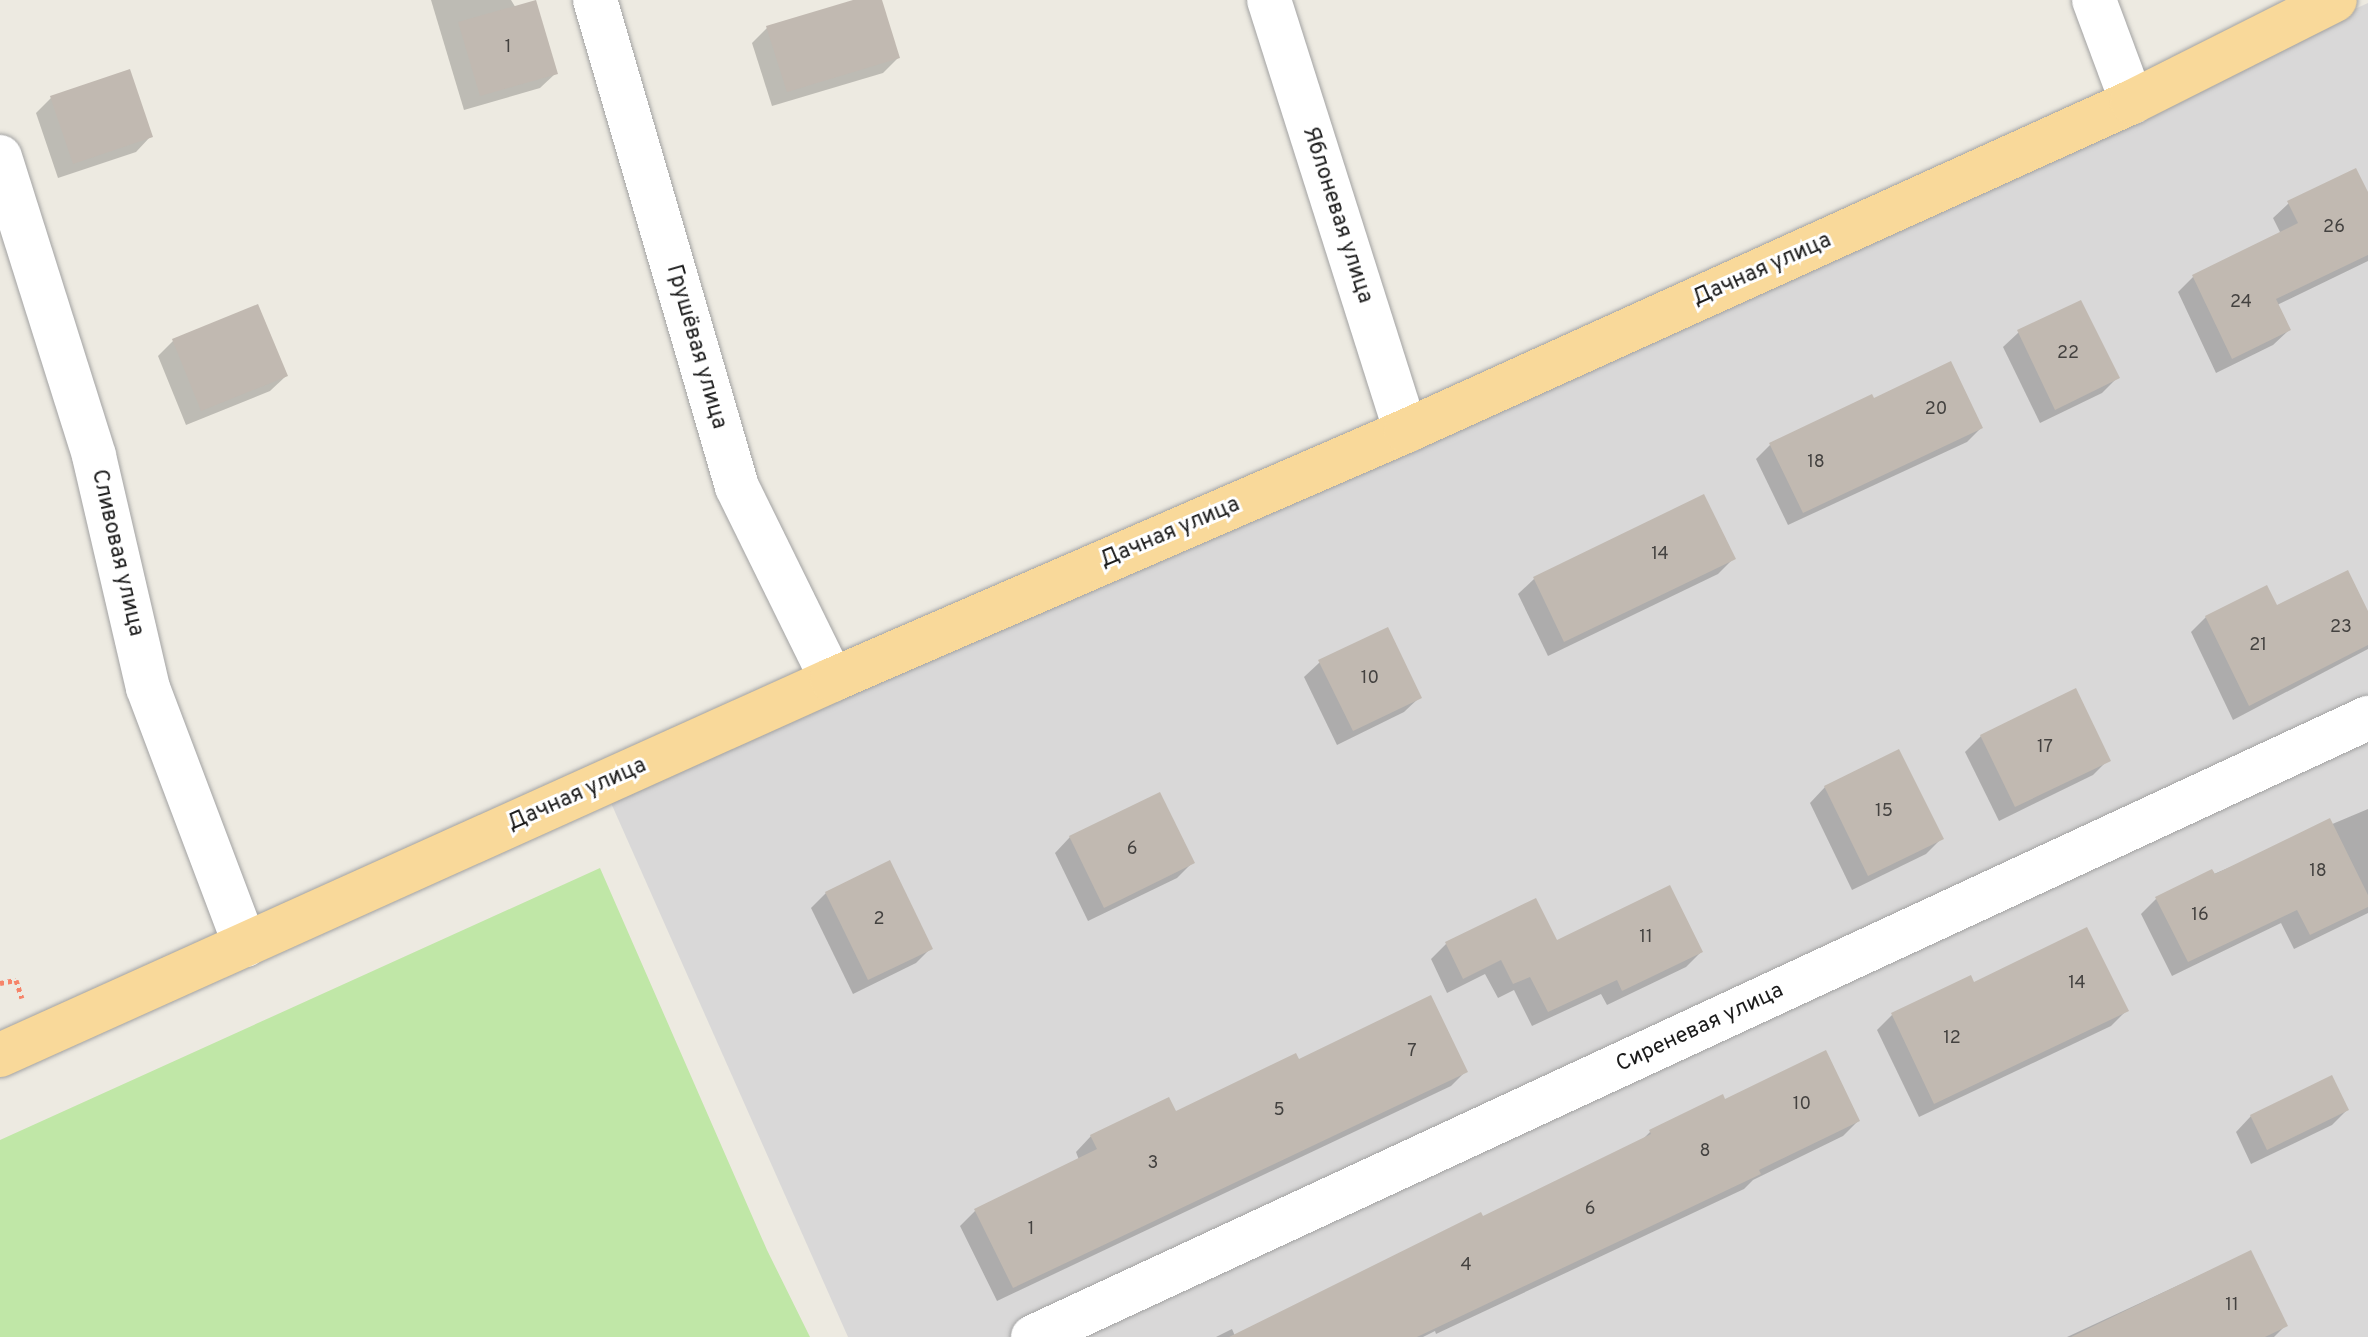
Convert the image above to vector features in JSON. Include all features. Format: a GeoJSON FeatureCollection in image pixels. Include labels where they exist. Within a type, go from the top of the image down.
{"type":"FeatureCollection","features":[{"type":"Feature","properties":{"kind":"main road","name":"Дачная улица"},"geometry":{"type":"LineString","coordinates":[[9,1051],[832,680],[1406,431],[2132,102],[2335,0]]}},
{"type":"Feature","properties":{"kind":"street","name":"Грушёвая улица"},"geometry":{"type":"LineString","coordinates":[[595,0],[737,487],[832,680]]}},
{"type":"Feature","properties":{"kind":"street","name":"Яблоневая улица"},"geometry":{"type":"LineString","coordinates":[[1269,0],[1406,431]]}},
{"type":"Feature","properties":{"kind":"street"},"geometry":{"type":"LineString","coordinates":[[2094,0],[2132,102]]}},
{"type":"Feature","properties":{"kind":"street","name":"Сливовая улица"},"geometry":{"type":"LineString","coordinates":[[0,157],[94,456],[148,688],[245,945]]}},
{"type":"Feature","properties":{"kind":"street","name":"Сиреневая улица"},"geometry":{"type":"LineString","coordinates":[[1033,1337],[2368,718]]}},
{"type":"Feature","properties":{"kind":"shaded area"},"geometry":{"type":"Polygon","coordinates":[[[2368,3],[2368,1337],[848,1337],[611,803],[2368,3]]]}},
{"type":"Feature","properties":{"kind":"green space"},"geometry":{"type":"Polygon","coordinates":[[[600,868],[767,1250],[810,1337],[0,1337],[0,1140],[600,868]]]}},
{"type":"Feature","properties":{"kind":"building"},"geometry":{"type":"Polygon","coordinates":[[[536,0],[558,74],[480,96],[458,22],[536,0]]]}},
{"type":"Feature","properties":{"kind":"building"},"geometry":{"type":"Polygon","coordinates":[[[853,0],[882,0],[900,58],[787,92],[766,26],[853,0]]]}},
{"type":"Feature","properties":{"kind":"building"},"geometry":{"type":"Polygon","coordinates":[[[130,69],[153,137],[73,164],[50,96],[130,69]]]}},
{"type":"Feature","properties":{"kind":"building"},"geometry":{"type":"Polygon","coordinates":[[[2356,168],[2368,192],[2368,255],[2276,299],[2291,330],[2232,359],[2192,275],[2298,223],[2287,201],[2356,168]]]}},
{"type":"Feature","properties":{"kind":"building"},"geometry":{"type":"Polygon","coordinates":[[[2081,300],[2120,378],[2055,410],[2017,330],[2081,300]]]}},
{"type":"Feature","properties":{"kind":"building"},"geometry":{"type":"Polygon","coordinates":[[[258,304],[288,376],[201,411],[172,339],[258,304]]]}},
{"type":"Feature","properties":{"kind":"building"},"geometry":{"type":"Polygon","coordinates":[[[1951,361],[1983,428],[1803,513],[1769,443],[1951,361]]]}},
{"type":"Feature","properties":{"kind":"building"},"geometry":{"type":"Polygon","coordinates":[[[1704,494],[1736,559],[1564,642],[1533,577],[1704,494]]]}},
{"type":"Feature","properties":{"kind":"building"},"geometry":{"type":"Polygon","coordinates":[[[2348,570],[2368,611],[2368,645],[2249,706],[2205,616],[2267,585],[2277,605],[2348,570]]]}},
{"type":"Feature","properties":{"kind":"building"},"geometry":{"type":"Polygon","coordinates":[[[1388,627],[1422,698],[1353,731],[1318,660],[1388,627]]]}},
{"type":"Feature","properties":{"kind":"building"},"geometry":{"type":"Polygon","coordinates":[[[2076,688],[2111,761],[2015,807],[1980,735],[2076,688]]]}},
{"type":"Feature","properties":{"kind":"building"},"geometry":{"type":"Polygon","coordinates":[[[1899,749],[1944,839],[1868,876],[1824,786],[1899,749]]]}},
{"type":"Feature","properties":{"kind":"building"},"geometry":{"type":"Polygon","coordinates":[[[1160,792],[1195,863],[1104,908],[1069,836],[1160,792]]]}},
{"type":"Feature","properties":{"kind":"building"},"geometry":{"type":"Polygon","coordinates":[[[2330,818],[2368,895],[2368,907],[2310,935],[2297,910],[2188,962],[2155,897],[2212,869],[2215,874],[2330,818]]]}},
{"type":"Feature","properties":{"kind":"building"},"geometry":{"type":"Polygon","coordinates":[[[890,860],[933,949],[868,980],[825,892],[890,860]]]}},
{"type":"Feature","properties":{"kind":"building"},"geometry":{"type":"Polygon","coordinates":[[[1670,885],[1703,952],[1622,991],[1617,980],[1548,1012],[1530,977],[1513,984],[1501,960],[1463,979],[1445,942],[1536,898],[1557,940],[1670,885]]]}},
{"type":"Feature","properties":{"kind":"building"},"geometry":{"type":"Polygon","coordinates":[[[2087,927],[2129,1011],[1934,1104],[1891,1013],[1971,975],[1974,982],[2087,927]]]}},
{"type":"Feature","properties":{"kind":"building"},"geometry":{"type":"Polygon","coordinates":[[[1431,995],[1468,1072],[1013,1288],[974,1209],[1097,1149],[1090,1135],[1169,1097],[1176,1111],[1296,1053],[1299,1059],[1431,995]]]}},
{"type":"Feature","properties":{"kind":"building"},"geometry":{"type":"Polygon","coordinates":[[[1826,1050],[1860,1121],[1759,1170],[1761,1174],[1417,1337],[1229,1337],[1481,1212],[1483,1216],[1651,1134],[1649,1130],[1723,1094],[1725,1099],[1826,1050]]]}},
{"type":"Feature","properties":{"kind":"building"},"geometry":{"type":"Polygon","coordinates":[[[2332,1075],[2349,1110],[2267,1150],[2250,1115],[2332,1075]]]}},
{"type":"Feature","properties":{"kind":"building"},"geometry":{"type":"Polygon","coordinates":[[[2251,1250],[2288,1326],[2265,1337],[2071,1337],[2251,1250]]]}}]}
